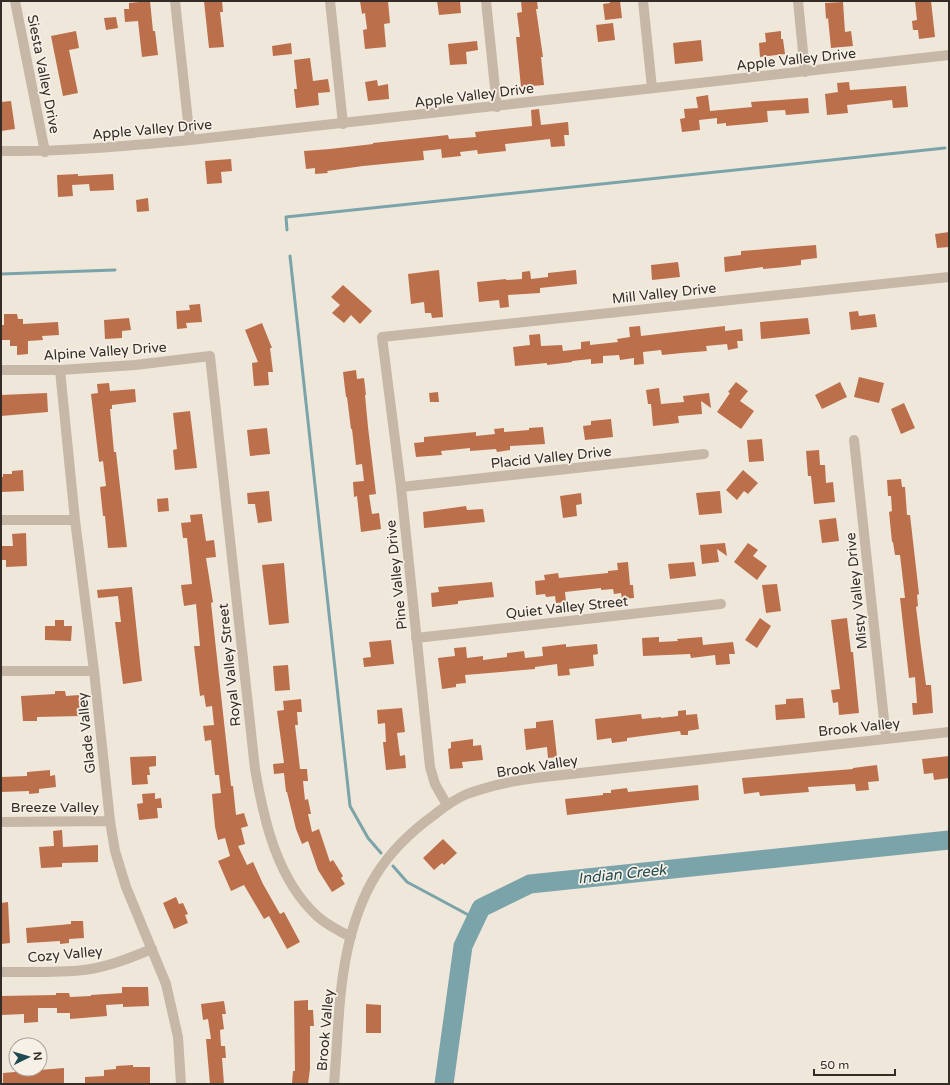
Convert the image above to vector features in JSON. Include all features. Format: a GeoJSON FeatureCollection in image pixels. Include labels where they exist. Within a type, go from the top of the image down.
{"type":"FeatureCollection","features":[{"type":"Feature","properties":{"kind":"street","name":"Siesta Valley Drive"},"geometry":{"type":"LineString","coordinates":[[15,1],[45,152]]}},
{"type":"Feature","properties":{"kind":"street"},"geometry":{"type":"LineString","coordinates":[[175,1],[190,140]]}},
{"type":"Feature","properties":{"kind":"street"},"geometry":{"type":"LineString","coordinates":[[330,1],[343,124]]}},
{"type":"Feature","properties":{"kind":"street"},"geometry":{"type":"LineString","coordinates":[[486,1],[497,107]]}},
{"type":"Feature","properties":{"kind":"street"},"geometry":{"type":"LineString","coordinates":[[644,1],[652,88]]}},
{"type":"Feature","properties":{"kind":"street"},"geometry":{"type":"LineString","coordinates":[[798,1],[805,72]]}},
{"type":"Feature","properties":{"kind":"street","name":"Apple Valley Drive"},"geometry":{"type":"LineString","coordinates":[[1,152],[45,152],[103,149],[497,107],[949,55]]}},
{"type":"Feature","properties":{"kind":"street","name":"Mill Valley Drive"},"geometry":{"type":"LineString","coordinates":[[382,337],[949,277]]}},
{"type":"Feature","properties":{"kind":"street","name":"Pine Valley Drive"},"geometry":{"type":"LineString","coordinates":[[382,337],[401,487],[430,767],[435,784],[447,805]]}},
{"type":"Feature","properties":{"kind":"street","name":"Alpine Valley Drive"},"geometry":{"type":"LineString","coordinates":[[1,370],[60,370],[135,365],[210,356]]}},
{"type":"Feature","properties":{"kind":"street","name":"Royal Valley Street"},"geometry":{"type":"LineString","coordinates":[[210,356],[255,770],[265,821],[279,860],[288,879],[306,905],[318,917],[335,930],[350,937]]}},
{"type":"Feature","properties":{"kind":"street","name":"Glade Valley"},"geometry":{"type":"LineString","coordinates":[[60,370],[75,520],[94,671],[110,821],[115,851],[123,880],[166,984],[178,1037],[181,1084]]}},
{"type":"Feature","properties":{"kind":"street","name":"Misty Valley Drive"},"geometry":{"type":"LineString","coordinates":[[854,440],[886,738]]}},
{"type":"Feature","properties":{"kind":"street","name":"Placid Valley Drive"},"geometry":{"type":"LineString","coordinates":[[401,487],[704,454]]}},
{"type":"Feature","properties":{"kind":"street"},"geometry":{"type":"LineString","coordinates":[[1,520],[75,520]]}},
{"type":"Feature","properties":{"kind":"street","name":"Quiet Valley Street"},"geometry":{"type":"LineString","coordinates":[[416,638],[721,604]]}},
{"type":"Feature","properties":{"kind":"street"},"geometry":{"type":"LineString","coordinates":[[1,672],[94,671]]}},
{"type":"Feature","properties":{"kind":"street","name":"Brook Valley"},"geometry":{"type":"LineString","coordinates":[[334,1084],[342,990],[347,954],[350,937],[367,890],[380,868],[398,846],[410,834],[455,800],[474,792],[513,781],[949,732]]}},
{"type":"Feature","properties":{"kind":"street","name":"Breeze Valley"},"geometry":{"type":"LineString","coordinates":[[1,822],[110,821]]}},
{"type":"Feature","properties":{"kind":"street","name":"Cozy Valley"},"geometry":{"type":"LineString","coordinates":[[1,972],[57,972],[85,970],[131,958],[152,949]]}},
{"type":"Feature","properties":{"kind":"building"},"geometry":{"type":"Polygon","coordinates":[[[150,1],[153,31],[155,31],[158,55],[142,57],[138,21],[125,22],[124,9],[129,9],[129,3],[150,1]]]}},
{"type":"Feature","properties":{"kind":"building"},"geometry":{"type":"Polygon","coordinates":[[[204,1],[222,1],[223,12],[220,12],[224,47],[209,48],[204,1]]]}},
{"type":"Feature","properties":{"kind":"building"},"geometry":{"type":"Polygon","coordinates":[[[360,1],[388,1],[390,23],[384,24],[386,47],[365,49],[363,30],[367,29],[365,13],[362,14],[360,1]]]}},
{"type":"Feature","properties":{"kind":"building"},"geometry":{"type":"Polygon","coordinates":[[[437,1],[460,1],[461,13],[439,15],[437,1]]]}},
{"type":"Feature","properties":{"kind":"building"},"geometry":{"type":"Polygon","coordinates":[[[521,1],[537,1],[538,9],[536,9],[543,57],[541,57],[544,85],[521,87],[516,37],[520,37],[517,13],[522,12],[521,1]]]}},
{"type":"Feature","properties":{"kind":"building"},"geometry":{"type":"Polygon","coordinates":[[[610,1],[620,1],[622,18],[605,20],[603,4],[610,3],[610,1]]]}},
{"type":"Feature","properties":{"kind":"building"},"geometry":{"type":"Polygon","coordinates":[[[915,1],[931,1],[935,37],[919,39],[918,30],[913,30],[912,21],[917,20],[915,1]]]}},
{"type":"Feature","properties":{"kind":"building"},"geometry":{"type":"Polygon","coordinates":[[[843,2],[845,32],[851,31],[853,46],[831,48],[825,3],[843,2]]]}},
{"type":"Feature","properties":{"kind":"building"},"geometry":{"type":"Polygon","coordinates":[[[116,17],[118,28],[106,30],[104,18],[116,17]]]}},
{"type":"Feature","properties":{"kind":"building"},"geometry":{"type":"Polygon","coordinates":[[[613,23],[615,40],[598,42],[596,25],[613,23]]]}},
{"type":"Feature","properties":{"kind":"building"},"geometry":{"type":"Polygon","coordinates":[[[76,31],[79,48],[69,50],[78,93],[63,96],[51,36],[76,31]]]}},
{"type":"Feature","properties":{"kind":"building"},"geometry":{"type":"Polygon","coordinates":[[[781,31],[781,39],[783,39],[785,54],[760,57],[759,43],[766,42],[765,33],[781,31]]]}},
{"type":"Feature","properties":{"kind":"building"},"geometry":{"type":"Polygon","coordinates":[[[701,40],[703,61],[675,64],[673,43],[701,40]]]}},
{"type":"Feature","properties":{"kind":"building"},"geometry":{"type":"Polygon","coordinates":[[[477,41],[478,50],[466,52],[467,64],[450,65],[448,44],[477,41]]]}},
{"type":"Feature","properties":{"kind":"building"},"geometry":{"type":"Polygon","coordinates":[[[291,43],[292,54],[273,56],[272,46],[291,43]]]}},
{"type":"Feature","properties":{"kind":"building"},"geometry":{"type":"Polygon","coordinates":[[[310,58],[313,81],[328,79],[330,92],[318,93],[319,105],[296,108],[294,89],[297,89],[294,60],[310,58]]]}},
{"type":"Feature","properties":{"kind":"building"},"geometry":{"type":"Polygon","coordinates":[[[377,80],[378,86],[388,84],[389,99],[368,101],[365,82],[377,80]]]}},
{"type":"Feature","properties":{"kind":"building"},"geometry":{"type":"Polygon","coordinates":[[[849,82],[850,90],[906,86],[908,107],[893,108],[892,100],[847,105],[848,113],[827,115],[825,94],[838,92],[837,83],[849,82]]]}},
{"type":"Feature","properties":{"kind":"building"},"geometry":{"type":"Polygon","coordinates":[[[708,95],[710,111],[752,107],[751,102],[808,98],[809,113],[786,115],[785,110],[767,111],[768,122],[726,126],[726,123],[717,124],[717,118],[699,120],[700,130],[682,132],[680,119],[685,118],[684,109],[698,108],[696,97],[708,95]]]}},
{"type":"Feature","properties":{"kind":"building"},"geometry":{"type":"Polygon","coordinates":[[[11,101],[15,129],[1,131],[1,102],[11,101]]]}},
{"type":"Feature","properties":{"kind":"building"},"geometry":{"type":"Polygon","coordinates":[[[539,109],[541,125],[568,122],[569,135],[564,135],[565,146],[551,147],[550,139],[505,144],[506,151],[478,154],[477,150],[460,152],[461,156],[442,158],[441,149],[423,151],[424,160],[363,166],[327,171],[328,173],[315,174],[315,168],[306,169],[304,151],[448,135],[449,139],[476,137],[475,132],[532,126],[531,110],[539,109]]]}},
{"type":"Feature","properties":{"kind":"building"},"geometry":{"type":"Polygon","coordinates":[[[231,159],[232,171],[221,172],[222,183],[207,184],[205,161],[231,159]]]}},
{"type":"Feature","properties":{"kind":"building"},"geometry":{"type":"Polygon","coordinates":[[[78,174],[78,176],[113,174],[114,190],[90,191],[89,184],[72,185],[73,196],[58,197],[57,175],[78,174]]]}},
{"type":"Feature","properties":{"kind":"building"},"geometry":{"type":"Polygon","coordinates":[[[148,198],[149,211],[137,212],[136,200],[148,198]]]}},
{"type":"Feature","properties":{"kind":"building"},"geometry":{"type":"Polygon","coordinates":[[[949,232],[949,247],[937,248],[935,234],[949,232]]]}},
{"type":"Feature","properties":{"kind":"building"},"geometry":{"type":"Polygon","coordinates":[[[816,245],[817,258],[801,260],[801,265],[763,269],[763,267],[725,272],[724,257],[741,255],[741,251],[816,245]]]}},
{"type":"Feature","properties":{"kind":"building"},"geometry":{"type":"Polygon","coordinates":[[[678,262],[680,277],[652,280],[651,265],[678,262]]]}},
{"type":"Feature","properties":{"kind":"building"},"geometry":{"type":"Polygon","coordinates":[[[439,270],[443,317],[432,318],[431,313],[425,313],[424,302],[411,304],[408,274],[439,270]]]}},
{"type":"Feature","properties":{"kind":"building"},"geometry":{"type":"Polygon","coordinates":[[[576,270],[577,284],[540,288],[540,293],[508,295],[509,307],[500,308],[499,300],[479,302],[477,282],[522,279],[522,272],[530,271],[531,279],[548,277],[548,273],[576,270]]]}},
{"type":"Feature","properties":{"kind":"building"},"geometry":{"type":"Polygon","coordinates":[[[343,285],[372,311],[360,324],[351,315],[344,323],[332,313],[340,305],[331,297],[343,285]]]}},
{"type":"Feature","properties":{"kind":"building"},"geometry":{"type":"Polygon","coordinates":[[[200,304],[202,322],[186,323],[187,328],[177,329],[176,311],[190,310],[189,305],[200,304]]]}},
{"type":"Feature","properties":{"kind":"building"},"geometry":{"type":"Polygon","coordinates":[[[858,311],[859,316],[875,314],[877,327],[851,330],[849,312],[858,311]]]}},
{"type":"Feature","properties":{"kind":"building"},"geometry":{"type":"Polygon","coordinates":[[[4,314],[17,314],[18,319],[23,319],[23,324],[58,322],[59,335],[42,336],[43,340],[28,341],[28,354],[17,355],[17,346],[10,346],[10,340],[1,340],[1,325],[4,325],[4,314]]]}},
{"type":"Feature","properties":{"kind":"building"},"geometry":{"type":"Polygon","coordinates":[[[129,318],[131,330],[122,331],[122,338],[105,339],[104,320],[129,318]]]}},
{"type":"Feature","properties":{"kind":"building"},"geometry":{"type":"Polygon","coordinates":[[[808,318],[810,334],[761,339],[760,322],[808,318]]]}},
{"type":"Feature","properties":{"kind":"building"},"geometry":{"type":"Polygon","coordinates":[[[262,323],[272,348],[270,348],[273,372],[268,372],[269,385],[254,386],[252,363],[258,362],[245,330],[262,323]]]}},
{"type":"Feature","properties":{"kind":"building"},"geometry":{"type":"Polygon","coordinates":[[[640,326],[641,336],[725,326],[725,331],[742,329],[743,341],[737,341],[738,348],[728,350],[727,344],[706,346],[707,351],[662,355],[661,350],[643,352],[644,364],[634,365],[634,358],[620,360],[619,355],[603,356],[603,363],[591,364],[591,359],[547,365],[547,363],[515,366],[513,347],[530,345],[529,335],[540,334],[541,346],[562,345],[563,351],[581,349],[581,342],[590,341],[590,345],[618,342],[617,339],[630,337],[629,327],[640,326]]]}},
{"type":"Feature","properties":{"kind":"building"},"geometry":{"type":"Polygon","coordinates":[[[356,370],[357,379],[364,378],[376,494],[369,495],[372,514],[379,513],[381,529],[361,532],[357,496],[354,497],[353,482],[364,481],[362,464],[356,465],[343,372],[356,370]]]}},
{"type":"Feature","properties":{"kind":"building"},"geometry":{"type":"Polygon","coordinates":[[[859,377],[884,383],[879,403],[854,397],[859,377]]]}},
{"type":"Feature","properties":{"kind":"building"},"geometry":{"type":"Polygon","coordinates":[[[736,382],[748,391],[740,401],[754,411],[741,429],[717,412],[730,393],[728,392],[736,382]]]}},
{"type":"Feature","properties":{"kind":"building"},"geometry":{"type":"Polygon","coordinates":[[[840,382],[847,397],[822,409],[815,395],[840,382]]]}},
{"type":"Feature","properties":{"kind":"building"},"geometry":{"type":"Polygon","coordinates":[[[109,383],[110,391],[135,389],[136,402],[112,405],[112,409],[110,409],[114,452],[116,452],[127,547],[108,548],[100,487],[106,486],[103,461],[99,462],[91,394],[98,393],[97,384],[109,383]]]}},
{"type":"Feature","properties":{"kind":"building"},"geometry":{"type":"Polygon","coordinates":[[[659,388],[661,404],[684,402],[683,396],[709,393],[711,408],[701,401],[702,414],[678,416],[679,423],[653,426],[651,404],[648,404],[646,390],[659,388]]]}},
{"type":"Feature","properties":{"kind":"building"},"geometry":{"type":"Polygon","coordinates":[[[438,392],[439,402],[430,402],[429,393],[438,392]]]}},
{"type":"Feature","properties":{"kind":"building"},"geometry":{"type":"Polygon","coordinates":[[[47,393],[48,412],[1,416],[1,395],[47,393]]]}},
{"type":"Feature","properties":{"kind":"building"},"geometry":{"type":"Polygon","coordinates":[[[904,403],[915,428],[901,434],[891,409],[904,403]]]}},
{"type":"Feature","properties":{"kind":"building"},"geometry":{"type":"Polygon","coordinates":[[[190,411],[197,468],[175,470],[173,450],[177,449],[173,413],[190,411]]]}},
{"type":"Feature","properties":{"kind":"building"},"geometry":{"type":"Polygon","coordinates":[[[611,419],[613,437],[585,440],[583,426],[591,425],[591,421],[611,419]]]}},
{"type":"Feature","properties":{"kind":"building"},"geometry":{"type":"Polygon","coordinates":[[[543,427],[545,444],[510,446],[510,450],[497,452],[496,449],[470,451],[470,448],[441,451],[442,455],[416,457],[414,443],[424,442],[424,437],[476,432],[476,436],[495,434],[494,429],[504,428],[504,432],[543,427]]]}},
{"type":"Feature","properties":{"kind":"building"},"geometry":{"type":"Polygon","coordinates":[[[267,428],[270,454],[250,456],[247,430],[267,428]]]}},
{"type":"Feature","properties":{"kind":"building"},"geometry":{"type":"Polygon","coordinates":[[[762,439],[764,461],[749,462],[747,440],[762,439]]]}},
{"type":"Feature","properties":{"kind":"building"},"geometry":{"type":"Polygon","coordinates":[[[819,450],[820,465],[825,465],[826,483],[833,482],[835,502],[814,504],[811,476],[808,476],[806,451],[819,450]]]}},
{"type":"Feature","properties":{"kind":"building"},"geometry":{"type":"Polygon","coordinates":[[[23,470],[24,491],[1,492],[1,477],[3,477],[3,474],[12,474],[12,471],[23,470]]]}},
{"type":"Feature","properties":{"kind":"building"},"geometry":{"type":"Polygon","coordinates":[[[743,470],[758,483],[748,494],[744,491],[737,500],[726,490],[743,470]]]}},
{"type":"Feature","properties":{"kind":"building"},"geometry":{"type":"Polygon","coordinates":[[[901,479],[902,487],[905,487],[907,515],[910,515],[919,594],[917,595],[918,606],[916,607],[926,685],[931,685],[933,713],[913,715],[912,703],[917,703],[915,677],[909,678],[900,598],[905,598],[900,555],[895,555],[892,542],[889,512],[892,511],[891,496],[888,496],[887,480],[901,479]]]}},
{"type":"Feature","properties":{"kind":"building"},"geometry":{"type":"Polygon","coordinates":[[[269,491],[272,521],[258,523],[255,504],[248,504],[247,493],[269,491]]]}},
{"type":"Feature","properties":{"kind":"building"},"geometry":{"type":"Polygon","coordinates":[[[720,491],[722,513],[699,515],[696,493],[720,491]]]}},
{"type":"Feature","properties":{"kind":"building"},"geometry":{"type":"Polygon","coordinates":[[[581,493],[582,504],[576,505],[577,516],[563,518],[560,496],[581,493]]]}},
{"type":"Feature","properties":{"kind":"building"},"geometry":{"type":"Polygon","coordinates":[[[168,498],[169,511],[158,512],[157,499],[168,498]]]}},
{"type":"Feature","properties":{"kind":"building"},"geometry":{"type":"Polygon","coordinates":[[[466,506],[467,510],[483,509],[485,522],[424,528],[423,512],[466,506]]]}},
{"type":"Feature","properties":{"kind":"building"},"geometry":{"type":"Polygon","coordinates":[[[202,514],[206,541],[214,540],[216,557],[206,558],[213,602],[211,603],[231,786],[233,786],[236,815],[244,813],[248,826],[241,828],[245,844],[238,846],[247,865],[253,862],[263,884],[280,914],[284,912],[300,942],[287,949],[269,916],[264,919],[244,885],[231,891],[218,861],[230,856],[225,838],[218,840],[215,827],[212,794],[221,793],[219,775],[215,775],[211,740],[205,741],[203,726],[214,725],[212,706],[206,707],[204,695],[200,696],[194,646],[200,646],[196,604],[184,606],[181,585],[192,584],[187,538],[183,538],[181,523],[191,522],[190,515],[202,514]]]}},
{"type":"Feature","properties":{"kind":"building"},"geometry":{"type":"Polygon","coordinates":[[[836,518],[839,541],[822,543],[819,520],[836,518]]]}},
{"type":"Feature","properties":{"kind":"building"},"geometry":{"type":"Polygon","coordinates":[[[26,533],[27,566],[6,567],[6,560],[1,560],[1,546],[13,546],[12,534],[26,533]]]}},
{"type":"Feature","properties":{"kind":"building"},"geometry":{"type":"Polygon","coordinates":[[[725,543],[727,556],[717,549],[719,562],[702,564],[700,545],[725,543]]]}},
{"type":"Feature","properties":{"kind":"building"},"geometry":{"type":"Polygon","coordinates":[[[748,543],[758,550],[753,556],[767,566],[757,580],[734,562],[748,543]]]}},
{"type":"Feature","properties":{"kind":"building"},"geometry":{"type":"Polygon","coordinates":[[[628,562],[630,585],[633,585],[634,598],[622,599],[621,593],[614,594],[613,589],[601,590],[601,588],[565,592],[566,602],[556,603],[555,596],[546,597],[545,594],[536,595],[535,581],[545,580],[544,575],[558,573],[559,578],[608,573],[608,571],[618,570],[617,563],[628,562]]]}},
{"type":"Feature","properties":{"kind":"building"},"geometry":{"type":"Polygon","coordinates":[[[694,562],[696,576],[670,579],[668,564],[694,562]]]}},
{"type":"Feature","properties":{"kind":"building"},"geometry":{"type":"Polygon","coordinates":[[[284,563],[289,623],[269,625],[262,565],[284,563]]]}},
{"type":"Feature","properties":{"kind":"building"},"geometry":{"type":"Polygon","coordinates":[[[492,582],[494,597],[458,601],[458,604],[432,607],[431,593],[439,592],[438,587],[492,582]]]}},
{"type":"Feature","properties":{"kind":"building"},"geometry":{"type":"Polygon","coordinates":[[[777,584],[781,611],[766,613],[762,585],[777,584]]]}},
{"type":"Feature","properties":{"kind":"building"},"geometry":{"type":"Polygon","coordinates":[[[132,587],[142,681],[123,684],[115,622],[121,622],[118,596],[98,598],[97,590],[132,587]]]}},
{"type":"Feature","properties":{"kind":"building"},"geometry":{"type":"Polygon","coordinates":[[[760,618],[771,626],[757,648],[745,640],[760,618]]]}},
{"type":"Feature","properties":{"kind":"building"},"geometry":{"type":"Polygon","coordinates":[[[847,618],[851,652],[853,652],[859,713],[839,715],[838,702],[833,703],[831,690],[840,689],[831,620],[847,618]]]}},
{"type":"Feature","properties":{"kind":"building"},"geometry":{"type":"Polygon","coordinates":[[[55,620],[64,620],[64,626],[72,626],[71,641],[45,640],[45,626],[55,626],[55,620]]]}},
{"type":"Feature","properties":{"kind":"building"},"geometry":{"type":"Polygon","coordinates":[[[659,637],[659,642],[678,641],[677,639],[702,637],[703,645],[733,642],[735,654],[729,654],[730,664],[716,665],[715,655],[691,658],[690,654],[643,656],[642,638],[659,637]]]}},
{"type":"Feature","properties":{"kind":"building"},"geometry":{"type":"Polygon","coordinates":[[[391,640],[394,664],[364,667],[363,658],[371,657],[369,642],[391,640]]]}},
{"type":"Feature","properties":{"kind":"building"},"geometry":{"type":"Polygon","coordinates":[[[566,644],[566,647],[597,644],[598,654],[593,655],[594,666],[569,669],[570,675],[558,676],[557,664],[535,667],[535,669],[465,675],[466,683],[456,684],[456,687],[442,689],[438,658],[455,656],[454,648],[466,647],[467,658],[483,656],[483,660],[507,657],[507,653],[524,651],[525,658],[543,656],[542,647],[566,644]]]}},
{"type":"Feature","properties":{"kind":"building"},"geometry":{"type":"Polygon","coordinates":[[[288,665],[290,690],[275,691],[273,666],[288,665]]]}},
{"type":"Feature","properties":{"kind":"building"},"geometry":{"type":"Polygon","coordinates":[[[55,691],[65,691],[66,696],[79,695],[80,716],[37,717],[37,721],[23,721],[21,696],[55,694],[55,691]]]}},
{"type":"Feature","properties":{"kind":"building"},"geometry":{"type":"Polygon","coordinates":[[[803,698],[805,718],[776,720],[775,705],[786,704],[786,699],[803,698]]]}},
{"type":"Feature","properties":{"kind":"building"},"geometry":{"type":"Polygon","coordinates":[[[301,699],[302,712],[297,712],[298,725],[295,725],[300,769],[307,769],[308,781],[303,781],[305,800],[308,799],[311,814],[308,814],[312,832],[319,829],[330,862],[333,860],[343,876],[341,878],[345,884],[332,892],[318,870],[308,841],[302,844],[296,829],[286,792],[284,773],[274,774],[273,764],[284,763],[277,711],[284,710],[283,701],[301,699]]]}},
{"type":"Feature","properties":{"kind":"building"},"geometry":{"type":"Polygon","coordinates":[[[402,708],[405,732],[397,733],[400,756],[405,755],[406,768],[386,770],[383,742],[386,742],[385,723],[378,724],[377,710],[402,708]]]}},
{"type":"Feature","properties":{"kind":"building"},"geometry":{"type":"Polygon","coordinates":[[[686,710],[686,715],[697,714],[699,729],[688,731],[688,735],[681,735],[680,731],[627,738],[627,741],[612,743],[611,738],[597,740],[595,719],[641,714],[642,719],[661,718],[678,716],[678,711],[686,710]]]}},
{"type":"Feature","properties":{"kind":"building"},"geometry":{"type":"Polygon","coordinates":[[[553,720],[557,757],[548,758],[547,747],[526,750],[524,729],[536,728],[536,722],[553,720]]]}},
{"type":"Feature","properties":{"kind":"building"},"geometry":{"type":"Polygon","coordinates":[[[473,739],[473,746],[481,745],[483,760],[462,762],[463,768],[450,769],[448,749],[451,748],[451,742],[473,739]]]}},
{"type":"Feature","properties":{"kind":"building"},"geometry":{"type":"Polygon","coordinates":[[[156,756],[156,766],[149,767],[150,775],[147,775],[148,784],[132,785],[130,757],[156,756]]]}},
{"type":"Feature","properties":{"kind":"building"},"geometry":{"type":"Polygon","coordinates":[[[949,756],[949,778],[934,780],[933,773],[924,774],[922,759],[949,756]]]}},
{"type":"Feature","properties":{"kind":"building"},"geometry":{"type":"Polygon","coordinates":[[[877,765],[879,781],[868,782],[869,790],[856,791],[855,784],[808,787],[809,792],[760,796],[759,792],[744,794],[742,778],[853,769],[877,765]]]}},
{"type":"Feature","properties":{"kind":"building"},"geometry":{"type":"Polygon","coordinates":[[[50,770],[50,776],[55,775],[56,787],[39,789],[39,793],[29,794],[29,791],[1,792],[1,777],[27,776],[27,772],[50,770]]]}},
{"type":"Feature","properties":{"kind":"building"},"geometry":{"type":"Polygon","coordinates":[[[698,785],[699,800],[567,815],[565,799],[603,795],[603,793],[611,793],[611,790],[627,788],[628,792],[698,785]]]}},
{"type":"Feature","properties":{"kind":"building"},"geometry":{"type":"Polygon","coordinates":[[[155,793],[155,799],[161,798],[162,808],[157,808],[158,818],[139,820],[137,804],[143,803],[142,794],[155,793]]]}},
{"type":"Feature","properties":{"kind":"building"},"geometry":{"type":"Polygon","coordinates":[[[62,830],[63,847],[98,845],[98,862],[62,863],[62,867],[41,868],[39,847],[54,846],[53,831],[62,830]]]}},
{"type":"Feature","properties":{"kind":"building"},"geometry":{"type":"Polygon","coordinates":[[[443,839],[457,853],[444,865],[442,863],[434,870],[423,858],[443,839]]]}},
{"type":"Feature","properties":{"kind":"building"},"geometry":{"type":"Polygon","coordinates":[[[176,897],[179,904],[183,903],[188,914],[185,915],[188,923],[174,929],[163,903],[176,897]]]}},
{"type":"Feature","properties":{"kind":"building"},"geometry":{"type":"Polygon","coordinates":[[[8,902],[10,943],[1,944],[1,903],[8,902]]]}},
{"type":"Feature","properties":{"kind":"building"},"geometry":{"type":"Polygon","coordinates":[[[71,921],[83,921],[84,938],[69,939],[69,943],[60,944],[60,941],[27,943],[26,928],[71,924],[71,921]]]}},
{"type":"Feature","properties":{"kind":"building"},"geometry":{"type":"Polygon","coordinates":[[[122,987],[148,987],[149,1006],[123,1007],[123,1004],[106,1005],[107,1016],[70,1019],[70,1013],[57,1013],[57,1008],[38,1008],[38,1022],[24,1023],[24,1014],[1,1015],[1,996],[56,995],[56,993],[69,993],[70,997],[91,996],[122,993],[122,987]]]}},
{"type":"Feature","properties":{"kind":"building"},"geometry":{"type":"Polygon","coordinates":[[[308,1000],[308,1010],[313,1010],[314,1026],[310,1026],[310,1069],[308,1084],[292,1084],[293,1071],[295,1071],[294,1001],[308,1000]]]}},
{"type":"Feature","properties":{"kind":"building"},"geometry":{"type":"Polygon","coordinates":[[[224,1001],[226,1014],[222,1014],[224,1029],[220,1030],[221,1046],[225,1046],[226,1058],[222,1058],[224,1084],[210,1084],[206,1039],[211,1039],[208,1019],[203,1020],[201,1004],[224,1001]]]}},
{"type":"Feature","properties":{"kind":"building"},"geometry":{"type":"Polygon","coordinates":[[[366,1004],[381,1005],[381,1033],[366,1033],[366,1004]]]}},
{"type":"Feature","properties":{"kind":"building"},"geometry":{"type":"Polygon","coordinates":[[[133,1065],[133,1067],[150,1067],[150,1084],[85,1084],[85,1077],[104,1076],[104,1070],[116,1069],[116,1066],[133,1065]]]}},
{"type":"Feature","properties":{"kind":"building"},"geometry":{"type":"Polygon","coordinates":[[[64,1068],[64,1084],[3,1084],[3,1073],[8,1073],[8,1077],[48,1077],[48,1069],[64,1068]]]}},
{"type":"Feature","properties":{"kind":"waterway"},"geometry":{"type":"LineString","coordinates":[[287,230],[286,217],[945,148]]}},
{"type":"Feature","properties":{"kind":"waterway"},"geometry":{"type":"LineString","coordinates":[[290,256],[350,806],[368,838],[381,853]]}},
{"type":"Feature","properties":{"kind":"waterway"},"geometry":{"type":"LineString","coordinates":[[1,274],[115,270]]}},
{"type":"Feature","properties":{"kind":"waterway","name":"Indian Creek"},"geometry":{"type":"LineString","coordinates":[[444,1084],[463,946],[481,908],[530,884],[949,840]]}},
{"type":"Feature","properties":{"kind":"waterway"},"geometry":{"type":"LineString","coordinates":[[393,866],[407,882],[476,919]]}}]}
